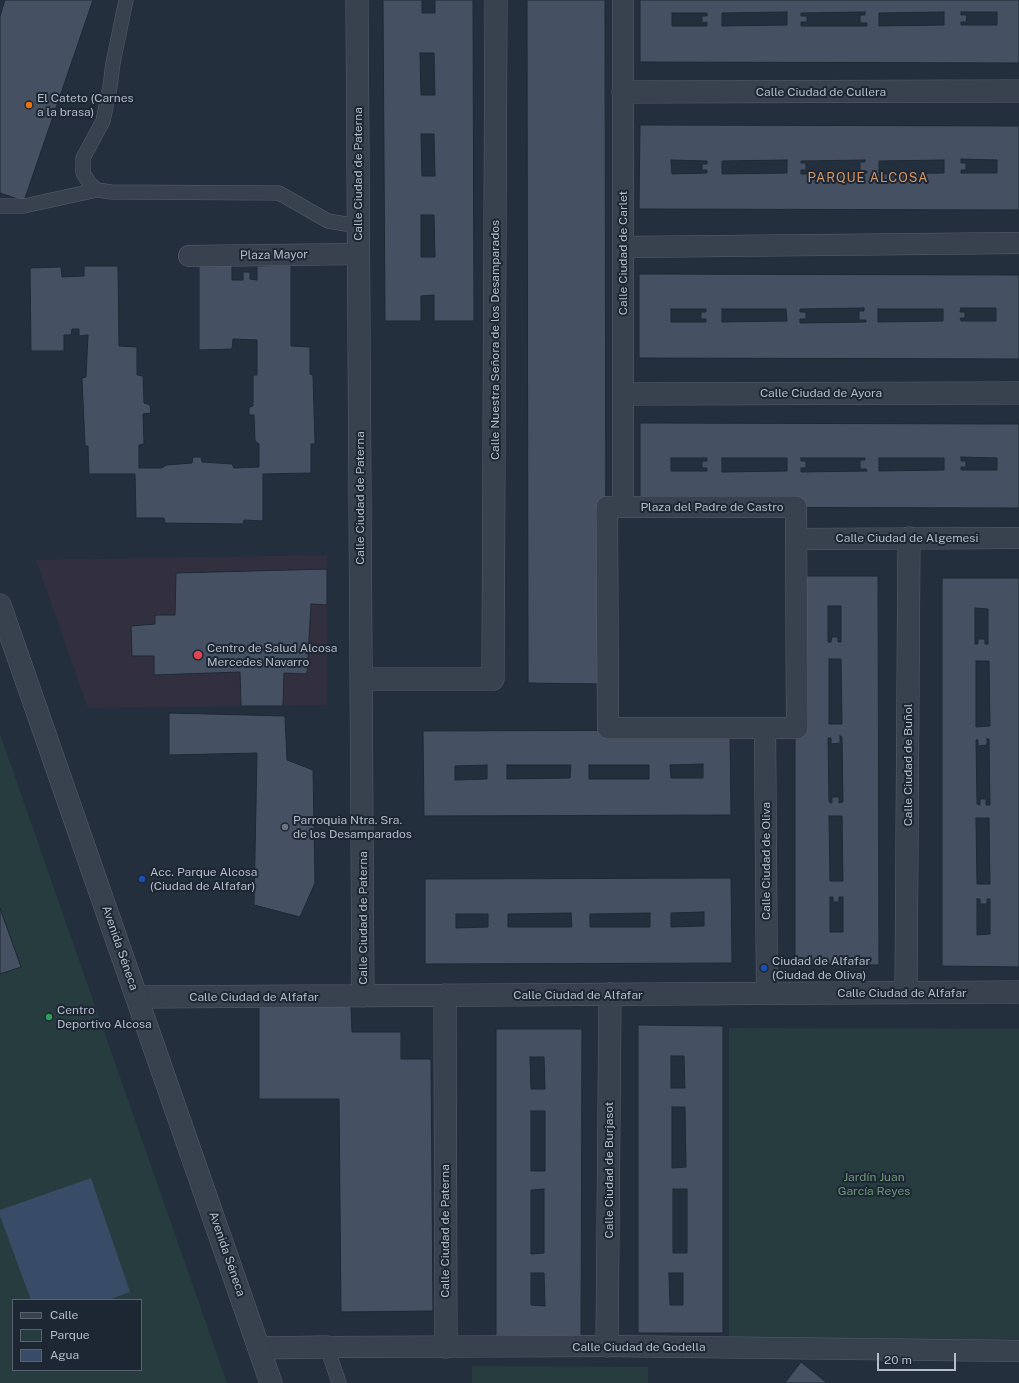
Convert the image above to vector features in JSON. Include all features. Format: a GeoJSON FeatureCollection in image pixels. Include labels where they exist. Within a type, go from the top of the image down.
{"type":"FeatureCollection","features":[{"type":"Feature","properties":{"kind":"street","name":"Calle Ciudad de Paterna"},"geometry":{"type":"LineString","coordinates":[[357,0],[363,996]]}},
{"type":"Feature","properties":{"kind":"street","name":"Calle Nuestra Señora de los Desamparados"},"geometry":{"type":"LineString","coordinates":[[361,679],[493,680],[496,0]]}},
{"type":"Feature","properties":{"kind":"street","name":"Calle Ciudad de Carlet"},"geometry":{"type":"LineString","coordinates":[[623,0],[623,507]]}},
{"type":"Feature","properties":{"kind":"street","name":"Calle Ciudad de Cullera"},"geometry":{"type":"LineString","coordinates":[[623,92],[1019,91]]}},
{"type":"Feature","properties":{"kind":"street"},"geometry":{"type":"LineString","coordinates":[[623,247],[1019,243]]}},
{"type":"Feature","properties":{"kind":"street","name":"Plaza Mayor"},"geometry":{"type":"LineString","coordinates":[[189,256],[358,254]]}},
{"type":"Feature","properties":{"kind":"street","name":"Calle Ciudad de Ayora"},"geometry":{"type":"LineString","coordinates":[[624,394],[1019,393]]}},
{"type":"Feature","properties":{"kind":"street","name":"Plaza del Padre de Castro"},"geometry":{"type":"LineString","coordinates":[[607,507],[796,507],[796,538],[797,728],[608,728],[607,507]]}},
{"type":"Feature","properties":{"kind":"street","name":"Calle Ciudad de Algemesi"},"geometry":{"type":"LineString","coordinates":[[796,538],[1019,538]]}},
{"type":"Feature","properties":{"kind":"street","name":"Calle Ciudad de Buñol"},"geometry":{"type":"LineString","coordinates":[[906,993],[909,538]]}},
{"type":"Feature","properties":{"kind":"street","name":"Avenida Séneca"},"geometry":{"type":"LineString","coordinates":[[0,605],[271,1383]]}},
{"type":"Feature","properties":{"kind":"street","name":"Calle Ciudad de Oliva"},"geometry":{"type":"LineString","coordinates":[[765,728],[767,994]]}},
{"type":"Feature","properties":{"kind":"street","name":"Calle Ciudad de Alfafar"},"geometry":{"type":"LineString","coordinates":[[137,997],[1019,992]]}},
{"type":"Feature","properties":{"kind":"street","name":"Calle Ciudad de Burjasot"},"geometry":{"type":"LineString","coordinates":[[607,1346],[610,994]]}},
{"type":"Feature","properties":{"kind":"street","name":"Calle Ciudad de Paterna"},"geometry":{"type":"LineString","coordinates":[[445,995],[446,1347]]}},
{"type":"Feature","properties":{"kind":"street","name":"Calle Ciudad de Godella"},"geometry":{"type":"LineString","coordinates":[[259,1348],[607,1346],[1019,1351]]}},
{"type":"Feature","properties":{"kind":"lane"},"geometry":{"type":"LineString","coordinates":[[97,190],[83,173],[83,158],[103,122],[110,87],[112,63],[126,0]]}},
{"type":"Feature","properties":{"kind":"lane"},"geometry":{"type":"LineString","coordinates":[[0,206],[24,206],[97,190],[111,192],[279,193],[328,221],[358,226]]}},
{"type":"Feature","properties":{"kind":"lane"},"geometry":{"type":"LineString","coordinates":[[327,1347],[339,1383]]}},
{"type":"Feature","properties":{"kind":"shaded area","name":"Centro de Salud Alcosa Mercedes Navarro"},"geometry":{"type":"Polygon","coordinates":[[[327,555],[327,705],[88,708],[36,560],[327,555]]]}},
{"type":"Feature","properties":{"kind":"green space","name":"Centro Deportivo Alcosa"},"geometry":{"type":"Polygon","coordinates":[[[0,734],[227,1383],[0,1383],[0,734]]]}},
{"type":"Feature","properties":{"kind":"green space","name":"Jardín Juan García Reyes"},"geometry":{"type":"Polygon","coordinates":[[[729,1028],[1019,1029],[1019,1341],[729,1339],[729,1028]]]}},
{"type":"Feature","properties":{"kind":"green space"},"geometry":{"type":"Polygon","coordinates":[[[472,1366],[648,1367],[648,1383],[472,1383],[472,1366]]]}},
{"type":"Feature","properties":{"kind":"water"},"geometry":{"type":"Polygon","coordinates":[[[91,1178],[130,1292],[111,1299],[31,1299],[0,1216],[0,1210],[91,1178]]]}},
{"type":"Feature","properties":{"kind":"building","name":"El Cateto (Carnes a la brasa)"},"geometry":{"type":"Polygon","coordinates":[[[5,0],[93,0],[24,201],[0,193],[0,16],[5,0]]]}},
{"type":"Feature","properties":{"kind":"building"},"geometry":{"type":"Polygon","coordinates":[[[383,0],[422,0],[422,13],[435,13],[435,0],[473,0],[474,321],[434,321],[434,295],[421,296],[421,321],[385,321],[383,0]],[[420,53],[421,95],[435,95],[434,53],[420,53]],[[421,134],[422,176],[435,176],[434,134],[421,134]],[[421,215],[421,257],[435,257],[434,215],[421,215]]]}},
{"type":"Feature","properties":{"kind":"building"},"geometry":{"type":"Polygon","coordinates":[[[527,0],[605,0],[606,684],[528,683],[527,0]]]}},
{"type":"Feature","properties":{"kind":"building"},"geometry":{"type":"Polygon","coordinates":[[[640,0],[1019,0],[1019,63],[640,62],[640,0]],[[787,12],[722,13],[722,26],[787,25],[787,12]],[[865,12],[801,13],[801,16],[807,16],[807,22],[801,22],[801,26],[867,26],[867,23],[860,23],[860,15],[865,15],[865,12]],[[944,12],[879,13],[879,26],[944,25],[944,12]],[[961,12],[961,15],[967,15],[966,22],[961,22],[961,25],[997,25],[997,12],[961,12]],[[672,13],[672,26],[707,26],[707,22],[702,23],[702,16],[707,16],[707,13],[672,13]]]}},
{"type":"Feature","properties":{"kind":"building"},"geometry":{"type":"Polygon","coordinates":[[[640,125],[1019,126],[1019,210],[639,209],[640,125]],[[961,159],[961,163],[966,163],[966,170],[961,170],[961,173],[997,173],[997,160],[961,159]],[[671,160],[672,174],[707,173],[707,170],[702,170],[702,164],[707,164],[707,161],[671,160]],[[787,160],[722,161],[722,174],[787,173],[787,160]],[[865,160],[801,161],[801,163],[806,163],[806,170],[801,170],[801,174],[867,173],[867,171],[860,171],[860,162],[865,162],[865,160]],[[944,160],[879,161],[879,174],[944,173],[944,160]]]}},
{"type":"Feature","properties":{"kind":"building"},"geometry":{"type":"Polygon","coordinates":[[[199,264],[232,264],[232,280],[243,280],[243,272],[250,272],[250,279],[257,280],[257,266],[291,265],[291,346],[310,347],[310,374],[313,375],[315,444],[311,444],[311,473],[263,474],[263,521],[244,520],[243,524],[165,523],[164,518],[136,518],[135,474],[89,474],[88,446],[85,446],[82,378],[86,377],[88,335],[79,336],[79,329],[72,329],[71,335],[64,335],[64,351],[31,351],[30,268],[61,267],[62,277],[84,276],[84,266],[118,266],[119,346],[137,347],[137,375],[143,376],[144,403],[150,405],[151,413],[143,414],[144,444],[139,445],[139,468],[162,468],[166,465],[192,463],[193,457],[201,457],[202,462],[232,464],[234,468],[259,467],[259,444],[255,441],[254,415],[249,415],[249,407],[253,406],[253,375],[257,375],[257,340],[233,339],[232,349],[199,350],[199,264]]]}},
{"type":"Feature","properties":{"kind":"building"},"geometry":{"type":"Polygon","coordinates":[[[639,274],[1019,275],[1019,359],[639,358],[639,274]],[[864,308],[800,309],[800,312],[806,312],[806,319],[800,319],[800,323],[866,322],[866,320],[859,320],[859,311],[864,311],[864,308]],[[961,308],[960,312],[965,312],[965,318],[960,318],[961,321],[996,321],[996,308],[961,308]],[[671,309],[671,322],[706,322],[706,319],[701,319],[701,312],[706,312],[706,309],[671,309]],[[722,309],[722,322],[787,321],[786,309],[722,309]],[[878,309],[878,322],[943,321],[943,309],[878,309]]]}},
{"type":"Feature","properties":{"kind":"building"},"geometry":{"type":"Polygon","coordinates":[[[640,423],[1019,424],[1019,508],[640,507],[640,423]],[[961,457],[961,461],[966,461],[966,467],[961,467],[961,470],[997,470],[997,458],[961,457]],[[671,458],[671,471],[707,471],[707,468],[702,468],[702,461],[707,461],[707,458],[671,458]],[[722,458],[722,472],[787,471],[787,458],[722,458]],[[801,458],[801,461],[806,461],[806,468],[801,468],[801,472],[867,471],[866,469],[860,469],[860,460],[865,460],[865,458],[801,458]],[[879,458],[879,471],[944,470],[944,458],[879,458]]]}},
{"type":"Feature","properties":{"kind":"building"},"geometry":{"type":"Polygon","coordinates":[[[327,569],[327,605],[311,604],[307,674],[284,673],[283,706],[241,706],[240,672],[154,675],[154,656],[132,656],[131,626],[155,624],[155,615],[175,615],[176,573],[327,569]]]}},
{"type":"Feature","properties":{"kind":"building"},"geometry":{"type":"Polygon","coordinates":[[[795,576],[878,576],[879,965],[795,964],[795,576]],[[828,606],[828,642],[831,642],[832,637],[838,637],[838,642],[841,642],[841,606],[828,606]],[[829,659],[829,724],[842,724],[841,659],[829,659]],[[840,736],[840,743],[831,744],[831,738],[828,738],[829,802],[832,803],[832,797],[839,797],[839,803],[843,802],[842,737],[840,736]],[[829,816],[830,881],[843,881],[842,816],[829,816]],[[830,897],[830,932],[843,932],[843,897],[839,897],[839,902],[833,902],[833,897],[830,897]]]}},
{"type":"Feature","properties":{"kind":"building"},"geometry":{"type":"Polygon","coordinates":[[[942,578],[1019,578],[1019,967],[942,966],[942,578]],[[975,608],[975,644],[978,644],[978,639],[985,639],[985,644],[988,644],[988,609],[975,608]],[[976,661],[976,727],[990,726],[989,661],[976,661]],[[987,739],[987,745],[978,746],[978,740],[976,740],[977,804],[980,805],[980,799],[986,799],[986,805],[990,805],[989,739],[987,739]],[[976,818],[977,884],[990,884],[989,818],[976,818]],[[977,899],[977,935],[990,934],[990,899],[987,899],[987,904],[980,904],[980,899],[977,899]]]}},
{"type":"Feature","properties":{"kind":"building","name":"Parroquia Ntra. Sra. de los Desamparados"},"geometry":{"type":"Polygon","coordinates":[[[169,713],[285,716],[287,760],[313,770],[315,883],[300,917],[254,905],[257,753],[169,755],[169,713]]]}},
{"type":"Feature","properties":{"kind":"building"},"geometry":{"type":"Polygon","coordinates":[[[730,730],[731,815],[424,816],[423,731],[730,730]],[[703,764],[670,765],[671,778],[703,778],[703,764]],[[487,765],[455,766],[455,780],[487,779],[487,765]],[[507,765],[507,779],[570,778],[571,765],[507,765]],[[589,765],[589,779],[649,779],[649,765],[589,765]]]}},
{"type":"Feature","properties":{"kind":"building"},"geometry":{"type":"Polygon","coordinates":[[[731,878],[732,963],[425,964],[425,879],[731,878]],[[704,912],[671,913],[671,927],[704,926],[704,912]],[[571,913],[508,914],[508,927],[572,927],[571,913]],[[650,913],[590,914],[590,927],[650,927],[650,913]],[[456,914],[456,928],[488,927],[488,914],[456,914]]]}},
{"type":"Feature","properties":{"kind":"building"},"geometry":{"type":"Polygon","coordinates":[[[0,908],[21,967],[0,974],[0,908]]]}},
{"type":"Feature","properties":{"kind":"building"},"geometry":{"type":"Polygon","coordinates":[[[259,1006],[351,1006],[352,1032],[401,1032],[401,1059],[431,1059],[433,1311],[341,1312],[339,1099],[259,1099],[259,1006]]]}},
{"type":"Feature","properties":{"kind":"building"},"geometry":{"type":"Polygon","coordinates":[[[638,1025],[723,1026],[723,1333],[638,1333],[638,1025]],[[671,1056],[671,1088],[685,1088],[684,1056],[671,1056]],[[672,1107],[672,1168],[686,1167],[685,1107],[672,1107]],[[673,1189],[673,1253],[687,1253],[687,1189],[673,1189]],[[669,1273],[670,1305],[683,1305],[683,1273],[669,1273]]]}},
{"type":"Feature","properties":{"kind":"building"},"geometry":{"type":"Polygon","coordinates":[[[496,1029],[582,1029],[581,1337],[496,1336],[496,1029]],[[530,1057],[531,1089],[545,1089],[544,1057],[530,1057]],[[531,1111],[531,1171],[545,1171],[545,1111],[531,1111]],[[544,1189],[531,1190],[531,1254],[544,1253],[544,1189]],[[531,1273],[531,1305],[545,1306],[544,1273],[531,1273]]]}},
{"type":"Feature","properties":{"kind":"building"},"geometry":{"type":"Polygon","coordinates":[[[801,1362],[827,1383],[785,1383],[801,1362]]]}},
{"type":"Feature","properties":{"kind":"place","name":"El Cateto (Carnes a la brasa)"},"geometry":{"type":"Point","coordinates":[29,105]}},
{"type":"Feature","properties":{"kind":"place","name":"Centro de Salud Alcosa Mercedes Navarro"},"geometry":{"type":"Point","coordinates":[198,655]}},
{"type":"Feature","properties":{"kind":"place","name":"Parroquia Ntra. Sra. de los Desamparados"},"geometry":{"type":"Point","coordinates":[285,827]}},
{"type":"Feature","properties":{"kind":"place","name":"Acc. Parque Alcosa (Ciudad de Alfafar)"},"geometry":{"type":"Point","coordinates":[142,879]}},
{"type":"Feature","properties":{"kind":"place","name":"Ciudad de Alfafar (Ciudad de Oliva)"},"geometry":{"type":"Point","coordinates":[764,968]}},
{"type":"Feature","properties":{"kind":"place","name":"Centro Deportivo Alcosa"},"geometry":{"type":"Point","coordinates":[49,1017]}},
{"type":"Feature","properties":{"kind":"district","name":"PARQUE ALCOSA"},"geometry":{"type":"Point","coordinates":[868,178]}}]}
